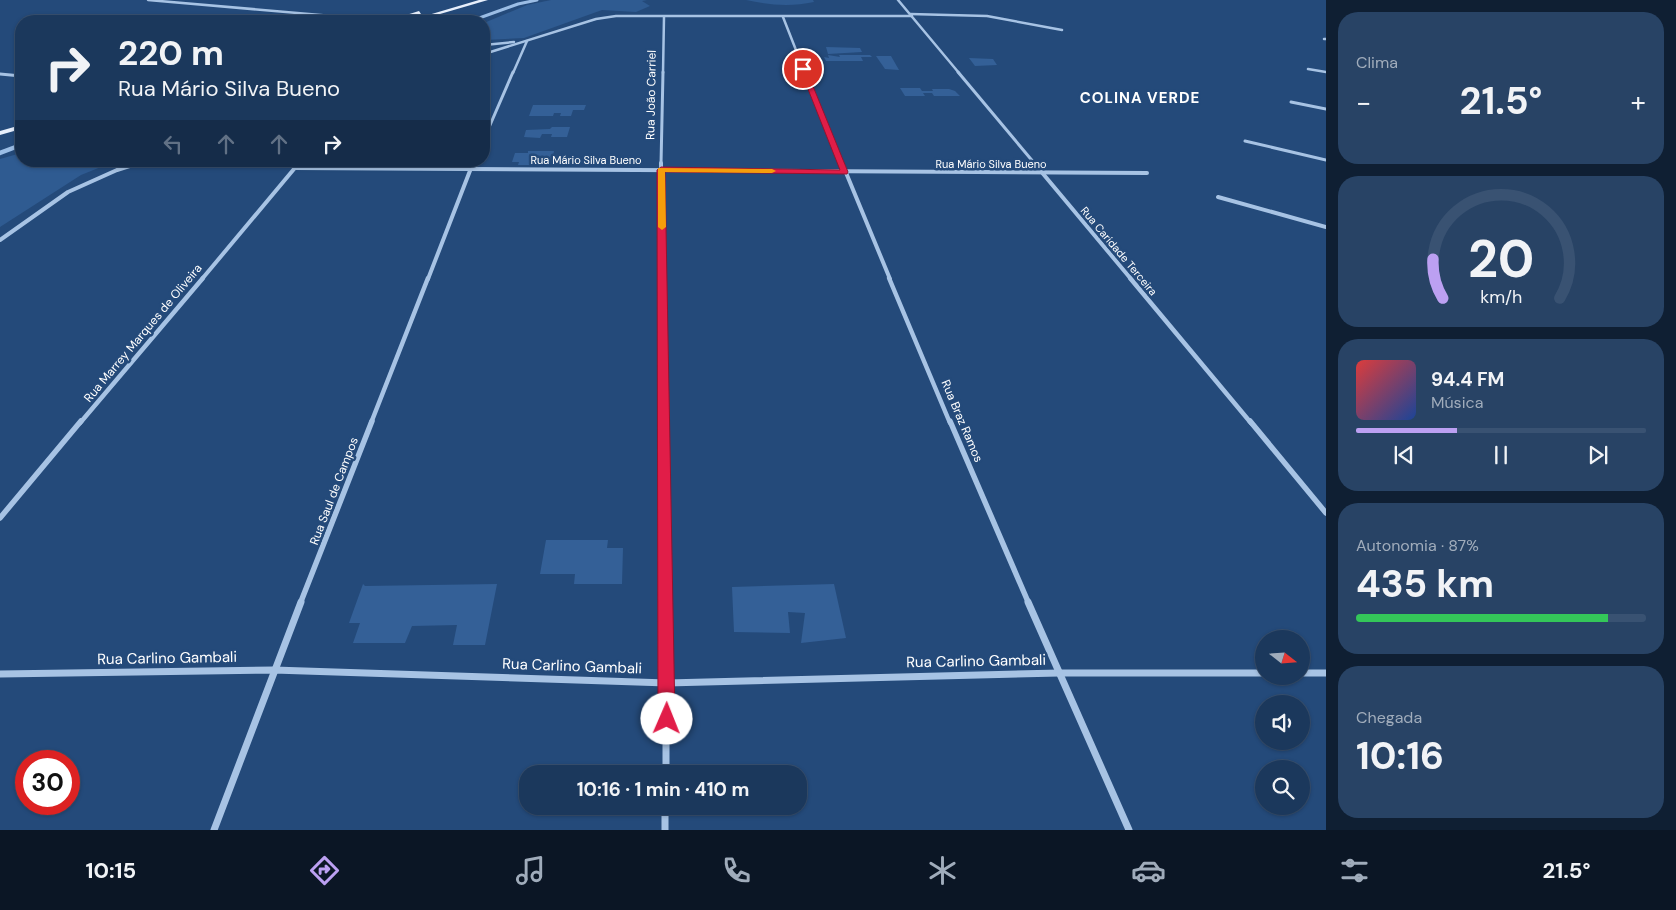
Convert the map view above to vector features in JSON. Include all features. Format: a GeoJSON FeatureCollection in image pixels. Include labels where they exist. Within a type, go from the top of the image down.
{"type":"FeatureCollection","features":[{"type":"Feature","properties":{"kind":"main road"},"geometry":{"type":"LineString","coordinates":[[411,15],[462,0]]}},
{"type":"Feature","properties":{"kind":"main road"},"geometry":{"type":"LineString","coordinates":[[432,15],[486,0]]}},
{"type":"Feature","properties":{"kind":"main road"},"geometry":{"type":"LineString","coordinates":[[0,127],[15,123]]}},
{"type":"Feature","properties":{"kind":"main road"},"geometry":{"type":"LineString","coordinates":[[0,133],[15,128]]}},
{"type":"Feature","properties":{"kind":"street"},"geometry":{"type":"LineString","coordinates":[[148,0],[321,15]]}},
{"type":"Feature","properties":{"kind":"street","name":"Rua Caridade Terceira"},"geometry":{"type":"LineString","coordinates":[[898,0],[1326,513]]}},
{"type":"Feature","properties":{"kind":"street"},"geometry":{"type":"LineString","coordinates":[[490,52],[596,19],[616,16],[987,16],[1062,30]]}},
{"type":"Feature","properties":{"kind":"street","name":"Rua João Carriel"},"geometry":{"type":"LineString","coordinates":[[664,17],[661,170],[667,683],[666,765]]}},
{"type":"Feature","properties":{"kind":"street","name":"Rua Braz Ramos"},"geometry":{"type":"LineString","coordinates":[[783,17],[844,172],[1059,673],[1129,830]]}},
{"type":"Feature","properties":{"kind":"street"},"geometry":{"type":"LineString","coordinates":[[490,44],[529,41]]}},
{"type":"Feature","properties":{"kind":"street"},"geometry":{"type":"LineString","coordinates":[[490,126],[529,41]]}},
{"type":"Feature","properties":{"kind":"street"},"geometry":{"type":"LineString","coordinates":[[1308,69],[1326,72]]}},
{"type":"Feature","properties":{"kind":"street"},"geometry":{"type":"LineString","coordinates":[[0,74],[15,75]]}},
{"type":"Feature","properties":{"kind":"street"},"geometry":{"type":"LineString","coordinates":[[1291,102],[1326,109]]}},
{"type":"Feature","properties":{"kind":"street"},"geometry":{"type":"LineString","coordinates":[[1245,141],[1326,160]]}},
{"type":"Feature","properties":{"kind":"street"},"geometry":{"type":"LineString","coordinates":[[0,240],[68,192],[127,167]]}},
{"type":"Feature","properties":{"kind":"street","name":"Rua Mário Silva Bueno"},"geometry":{"type":"LineString","coordinates":[[295,168],[1147,173]]}},
{"type":"Feature","properties":{"kind":"street","name":"Rua Marrey Marques de Oliveira"},"geometry":{"type":"LineString","coordinates":[[0,518],[295,168]]}},
{"type":"Feature","properties":{"kind":"street","name":"Rua Saul de Campos"},"geometry":{"type":"LineString","coordinates":[[214,830],[274,670],[470,168]]}},
{"type":"Feature","properties":{"kind":"street"},"geometry":{"type":"LineString","coordinates":[[1218,197],[1326,227]]}},
{"type":"Feature","properties":{"kind":"street","name":"Rua Carlino Gambali"},"geometry":{"type":"LineString","coordinates":[[0,674],[274,670],[667,683],[1059,673],[1255,673]]}},
{"type":"Feature","properties":{"kind":"street"},"geometry":{"type":"LineString","coordinates":[[1310,673],[1326,673]]}},
{"type":"Feature","properties":{"kind":"street"},"geometry":{"type":"LineString","coordinates":[[665,815],[665,830]]}},
{"type":"Feature","properties":{"kind":"shaded area"},"geometry":{"type":"Polygon","coordinates":[[[551,0],[647,0],[642,1],[650,6],[636,12],[602,10],[524,38],[490,40],[490,20],[527,5],[551,0]]]}},
{"type":"Feature","properties":{"kind":"shaded area"},"geometry":{"type":"Polygon","coordinates":[[[746,0],[813,0],[814,2],[780,5],[746,0]]]}},
{"type":"Feature","properties":{"kind":"shaded area"},"geometry":{"type":"Polygon","coordinates":[[[15,155],[15,167],[101,167],[81,175],[0,227],[0,159],[15,155]]]}},
{"type":"Feature","properties":{"kind":"building"},"geometry":{"type":"Polygon","coordinates":[[[826,47],[860,48],[862,52],[828,54],[826,47]]]}},
{"type":"Feature","properties":{"kind":"building"},"geometry":{"type":"Polygon","coordinates":[[[828,55],[840,57],[839,55],[870,55],[872,57],[861,57],[863,61],[826,61],[824,57],[829,58],[828,55]]]}},
{"type":"Feature","properties":{"kind":"building"},"geometry":{"type":"Polygon","coordinates":[[[876,56],[891,56],[899,70],[885,69],[876,56]]]}},
{"type":"Feature","properties":{"kind":"building"},"geometry":{"type":"Polygon","coordinates":[[[969,58],[993,59],[997,65],[975,66],[969,58]]]}},
{"type":"Feature","properties":{"kind":"building"},"geometry":{"type":"Polygon","coordinates":[[[900,88],[920,88],[922,91],[949,89],[955,91],[960,96],[934,96],[932,93],[923,93],[925,96],[905,96],[900,88]]]}},
{"type":"Feature","properties":{"kind":"building"},"geometry":{"type":"Polygon","coordinates":[[[533,105],[586,105],[584,110],[573,110],[571,116],[560,116],[561,113],[554,113],[553,116],[529,116],[533,105]]]}},
{"type":"Feature","properties":{"kind":"building"},"geometry":{"type":"Polygon","coordinates":[[[552,127],[570,127],[567,137],[551,137],[552,134],[542,134],[540,138],[524,137],[526,130],[550,129],[552,127]]]}},
{"type":"Feature","properties":{"kind":"building"},"geometry":{"type":"Polygon","coordinates":[[[528,151],[554,151],[553,156],[549,157],[553,157],[551,165],[518,165],[519,162],[512,162],[515,153],[528,153],[528,151]]]}},
{"type":"Feature","properties":{"kind":"building"},"geometry":{"type":"Polygon","coordinates":[[[546,540],[608,540],[607,548],[623,548],[622,584],[574,584],[575,574],[540,574],[546,540]]]}},
{"type":"Feature","properties":{"kind":"building"},"geometry":{"type":"Polygon","coordinates":[[[363,584],[365,586],[497,584],[485,645],[453,645],[457,625],[412,626],[405,643],[353,643],[360,623],[349,623],[363,584]]]}},
{"type":"Feature","properties":{"kind":"building"},"geometry":{"type":"Polygon","coordinates":[[[834,584],[846,638],[801,643],[805,613],[788,612],[790,633],[734,632],[732,587],[834,584]]]}},
{"type":"Feature","properties":{"kind":"waterway"},"geometry":{"type":"LineString","coordinates":[[488,15],[518,4],[537,0]]}},
{"type":"Feature","properties":{"kind":"waterway"},"geometry":{"type":"LineString","coordinates":[[0,153],[15,147]]}},
{"type":"Feature","properties":{"kind":"slow traffic"},"geometry":{"type":"LineString","coordinates":[[662,227],[661,170],[772,171]]}},
{"type":"Feature","properties":{"kind":"district","name":"COLINA VERDE"},"geometry":{"type":"Point","coordinates":[1140,98]}},
{"type":"Feature","properties":{"kind":"route"},"geometry":{"type":"LineString","coordinates":[[667,719],[661,170],[844,172],[803,69]]}}]}
